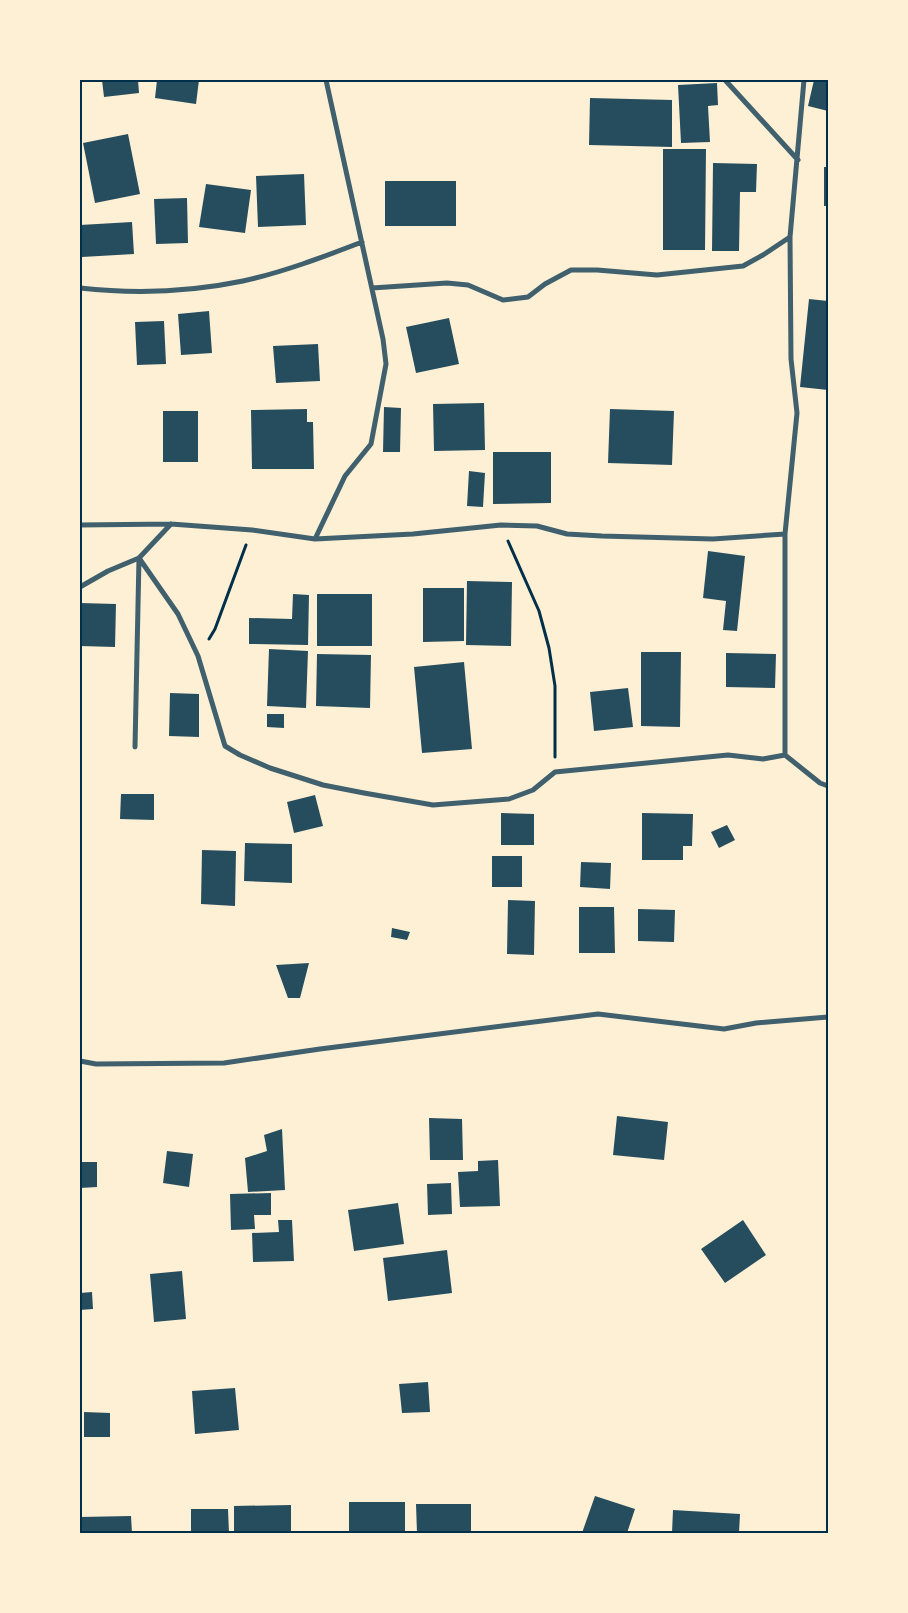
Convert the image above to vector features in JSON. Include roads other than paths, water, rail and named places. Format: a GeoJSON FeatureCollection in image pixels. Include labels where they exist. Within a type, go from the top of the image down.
{"type":"FeatureCollection","features":[{"type":"Feature","properties":{"kind":"street"},"geometry":{"type":"LineString","coordinates":[[315,539],[345,476],[371,444],[386,364],[383,338],[326,80]]}},
{"type":"Feature","properties":{"kind":"street"},"geometry":{"type":"LineString","coordinates":[[725,80],[798,160]]}},
{"type":"Feature","properties":{"kind":"street"},"geometry":{"type":"LineString","coordinates":[[785,755],[785,534],[797,413],[791,359],[790,237],[804,80]]}},
{"type":"Feature","properties":{"kind":"street"},"geometry":{"type":"LineString","coordinates":[[372,288],[454,284],[468,285],[503,300],[528,297],[545,284],[571,270],[597,270],[657,275],[743,266],[790,237]]}},
{"type":"Feature","properties":{"kind":"street"},"geometry":{"type":"LineString","coordinates":[[80,288],[113,292],[179,290],[242,281],[288,268],[362,242]]}},
{"type":"Feature","properties":{"kind":"street"},"geometry":{"type":"LineString","coordinates":[[80,525],[171,524],[252,530],[315,539],[413,534],[501,525],[537,526],[567,534],[602,536],[713,539],[785,534]]}},
{"type":"Feature","properties":{"kind":"street"},"geometry":{"type":"LineString","coordinates":[[80,587],[108,571],[139,558],[171,524]]}},
{"type":"Feature","properties":{"kind":"street"},"geometry":{"type":"LineString","coordinates":[[139,558],[178,614],[198,656],[225,746],[270,768],[323,784],[433,805],[510,799],[533,790],[555,772],[728,755],[763,759],[785,755],[820,783],[828,786]]}},
{"type":"Feature","properties":{"kind":"street"},"geometry":{"type":"LineString","coordinates":[[135,747],[139,558]]}},
{"type":"Feature","properties":{"kind":"street"},"geometry":{"type":"LineString","coordinates":[[80,1061],[96,1064],[224,1063],[598,1014],[724,1029],[756,1023],[826,1017],[828,1011]]}}]}
